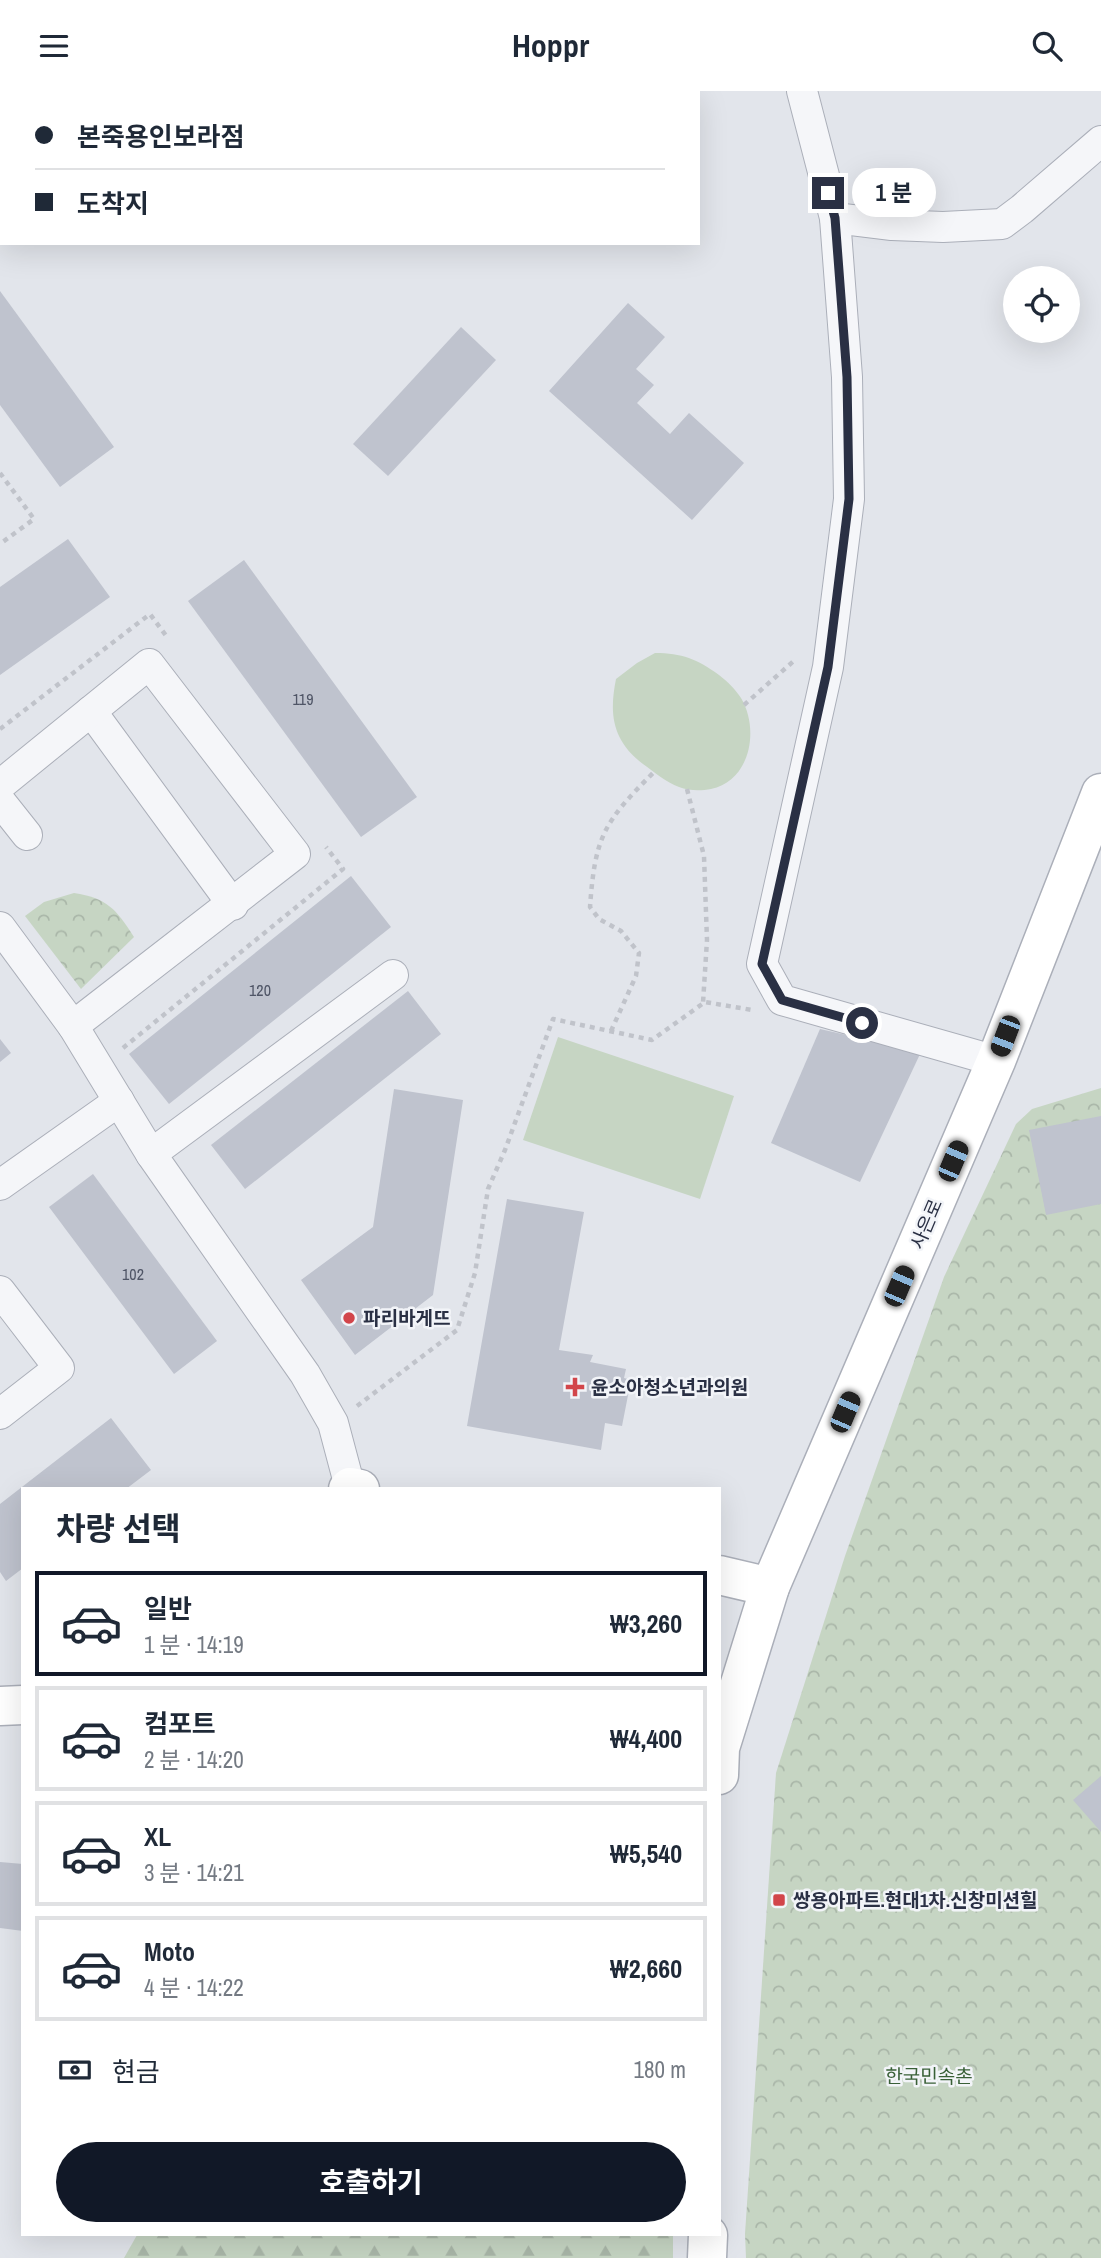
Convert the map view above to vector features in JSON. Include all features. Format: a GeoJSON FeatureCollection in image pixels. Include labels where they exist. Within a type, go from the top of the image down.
{"type":"FeatureCollection","features":[{"type":"Feature","properties":{"kind":"main road","name":"사은로"},"geometry":{"type":"LineString","coordinates":[[721,1745],[770,1587],[996,1061],[1101,793]]}},
{"type":"Feature","properties":{"kind":"main road"},"geometry":{"type":"LineString","coordinates":[[721,1575],[770,1587]]}},
{"type":"Feature","properties":{"kind":"main road"},"geometry":{"type":"LineString","coordinates":[[0,1706],[21,1705]]}},
{"type":"Feature","properties":{"kind":"main road"},"geometry":{"type":"LineString","coordinates":[[707,2258],[708,2236]]}},
{"type":"Feature","properties":{"kind":"street"},"geometry":{"type":"LineString","coordinates":[[802,91],[835,218],[847,377],[849,499],[828,667],[762,964],[782,1000],[996,1061]]}},
{"type":"Feature","properties":{"kind":"street"},"geometry":{"type":"LineString","coordinates":[[835,218],[930,227],[1002,224],[1101,141]]}},
{"type":"Feature","properties":{"kind":"street"},"geometry":{"type":"LineString","coordinates":[[0,785],[149,664],[295,854],[233,905],[73,1026]]}},
{"type":"Feature","properties":{"kind":"street"},"geometry":{"type":"LineString","coordinates":[[91,711],[233,905]]}},
{"type":"Feature","properties":{"kind":"street"},"geometry":{"type":"LineString","coordinates":[[0,801],[27,835]]}},
{"type":"Feature","properties":{"kind":"street"},"geometry":{"type":"LineString","coordinates":[[0,927],[73,1026],[151,1154],[306,1374],[333,1423],[353,1487]]}},
{"type":"Feature","properties":{"kind":"street"},"geometry":{"type":"LineString","coordinates":[[151,1154],[393,975]]}},
{"type":"Feature","properties":{"kind":"street"},"geometry":{"type":"LineString","coordinates":[[0,1185],[119,1101]]}},
{"type":"Feature","properties":{"kind":"street"},"geometry":{"type":"LineString","coordinates":[[0,1291],[59,1368],[0,1414]]}},
{"type":"Feature","properties":{"kind":"path"},"geometry":{"type":"LineString","coordinates":[[0,473],[34,519],[0,544]]}},
{"type":"Feature","properties":{"kind":"path"},"geometry":{"type":"LineString","coordinates":[[744,705],[833,625]]}},
{"type":"Feature","properties":{"kind":"path"},"geometry":{"type":"LineString","coordinates":[[611,1031],[636,976],[639,953],[621,931],[599,919],[590,907],[593,865],[601,835],[623,803],[654,772]]}},
{"type":"Feature","properties":{"kind":"path"},"geometry":{"type":"LineString","coordinates":[[687,789],[704,856],[707,940],[705,1002]]}},
{"type":"Feature","properties":{"kind":"path"},"geometry":{"type":"LineString","coordinates":[[333,1423],[399,1376],[457,1329],[475,1273],[488,1189],[553,1019],[652,1040],[705,1002],[774,1014],[782,1000]]}},
{"type":"Feature","properties":{"kind":"green space"},"geometry":{"type":"Polygon","coordinates":[[[655,653],[673,654],[704,665],[725,680],[741,698],[750,725],[748,753],[735,776],[724,784],[699,790],[674,785],[643,764],[619,736],[613,715],[616,679],[655,653]]]}},
{"type":"Feature","properties":{"kind":"green space"},"geometry":{"type":"Polygon","coordinates":[[[74,893],[95,898],[110,906],[134,937],[81,989],[25,916],[44,902],[74,893]]]}},
{"type":"Feature","properties":{"kind":"green space"},"geometry":{"type":"Polygon","coordinates":[[[558,1037],[734,1096],[700,1199],[523,1140],[558,1037]]]}},
{"type":"Feature","properties":{"kind":"green space","name":"한국민속촌"},"geometry":{"type":"Polygon","coordinates":[[[1101,1088],[1101,2258],[746,2258],[745,2234],[776,1773],[845,1556],[944,1277],[1016,1124],[1032,1109],[1101,1088]]]}},
{"type":"Feature","properties":{"kind":"green space"},"geometry":{"type":"Polygon","coordinates":[[[136,2236],[673,2236],[673,2258],[124,2258],[136,2236]]]}},
{"type":"Feature","properties":{"kind":"building"},"geometry":{"type":"Polygon","coordinates":[[[0,291],[114,447],[60,487],[0,405],[0,291]]]}},
{"type":"Feature","properties":{"kind":"building"},"geometry":{"type":"Polygon","coordinates":[[[628,303],[665,337],[636,369],[654,385],[637,403],[670,434],[689,413],[744,463],[692,520],[549,391],[628,303]]]}},
{"type":"Feature","properties":{"kind":"building"},"geometry":{"type":"Polygon","coordinates":[[[461,327],[496,360],[388,476],[353,444],[461,327]]]}},
{"type":"Feature","properties":{"kind":"building"},"geometry":{"type":"Polygon","coordinates":[[[68,539],[110,597],[0,675],[0,587],[68,539]]]}},
{"type":"Feature","properties":{"kind":"building"},"geometry":{"type":"Polygon","coordinates":[[[244,560],[417,797],[361,837],[188,601],[244,560]]]}},
{"type":"Feature","properties":{"kind":"building"},"geometry":{"type":"Polygon","coordinates":[[[351,876],[391,927],[169,1104],[129,1054],[351,876]]]}},
{"type":"Feature","properties":{"kind":"building"},"geometry":{"type":"Polygon","coordinates":[[[408,991],[441,1034],[245,1189],[211,1145],[408,991]]]}},
{"type":"Feature","properties":{"kind":"building"},"geometry":{"type":"Polygon","coordinates":[[[820,1029],[921,1052],[860,1182],[771,1143],[820,1029]]]}},
{"type":"Feature","properties":{"kind":"building"},"geometry":{"type":"Polygon","coordinates":[[[0,1039],[11,1053],[0,1062],[0,1039]]]}},
{"type":"Feature","properties":{"kind":"building"},"geometry":{"type":"Polygon","coordinates":[[[394,1089],[463,1100],[433,1295],[355,1355],[301,1280],[373,1227],[394,1089]]]}},
{"type":"Feature","properties":{"kind":"building"},"geometry":{"type":"Polygon","coordinates":[[[1101,1116],[1101,1204],[1046,1215],[1029,1130],[1101,1116]]]}},
{"type":"Feature","properties":{"kind":"building"},"geometry":{"type":"Polygon","coordinates":[[[93,1174],[217,1341],[174,1374],[49,1207],[93,1174]]]}},
{"type":"Feature","properties":{"kind":"building"},"geometry":{"type":"Polygon","coordinates":[[[507,1199],[584,1212],[559,1350],[593,1355],[590,1362],[626,1369],[624,1378],[631,1380],[622,1426],[605,1423],[601,1450],[467,1426],[507,1199]]]}},
{"type":"Feature","properties":{"kind":"building"},"geometry":{"type":"Polygon","coordinates":[[[111,1418],[151,1470],[129,1487],[22,1487],[111,1418]]]}},
{"type":"Feature","properties":{"kind":"building"},"geometry":{"type":"Polygon","coordinates":[[[21,1488],[21,1570],[6,1581],[0,1572],[0,1504],[21,1488]]]}},
{"type":"Feature","properties":{"kind":"building"},"geometry":{"type":"Polygon","coordinates":[[[1101,1776],[1101,1832],[1073,1800],[1101,1776]]]}},
{"type":"Feature","properties":{"kind":"building"},"geometry":{"type":"Polygon","coordinates":[[[0,1862],[21,1864],[21,1931],[0,1928],[0,1862]]]}},
{"type":"Feature","properties":{"kind":"place","name":"파리바게뜨"},"geometry":{"type":"Point","coordinates":[349,1318]}},
{"type":"Feature","properties":{"kind":"place","name":"윤소아청소년과의원"},"geometry":{"type":"Point","coordinates":[575,1387]}},
{"type":"Feature","properties":{"kind":"place","name":"쌍용아파트.현대1차.신창미션힐"},"geometry":{"type":"Point","coordinates":[779,1900]}},
{"type":"Feature","properties":{"kind":"route"},"geometry":{"type":"LineString","coordinates":[[828,193],[835,218],[847,377],[849,499],[828,667],[762,964],[782,1000],[862,1023]]}}]}
